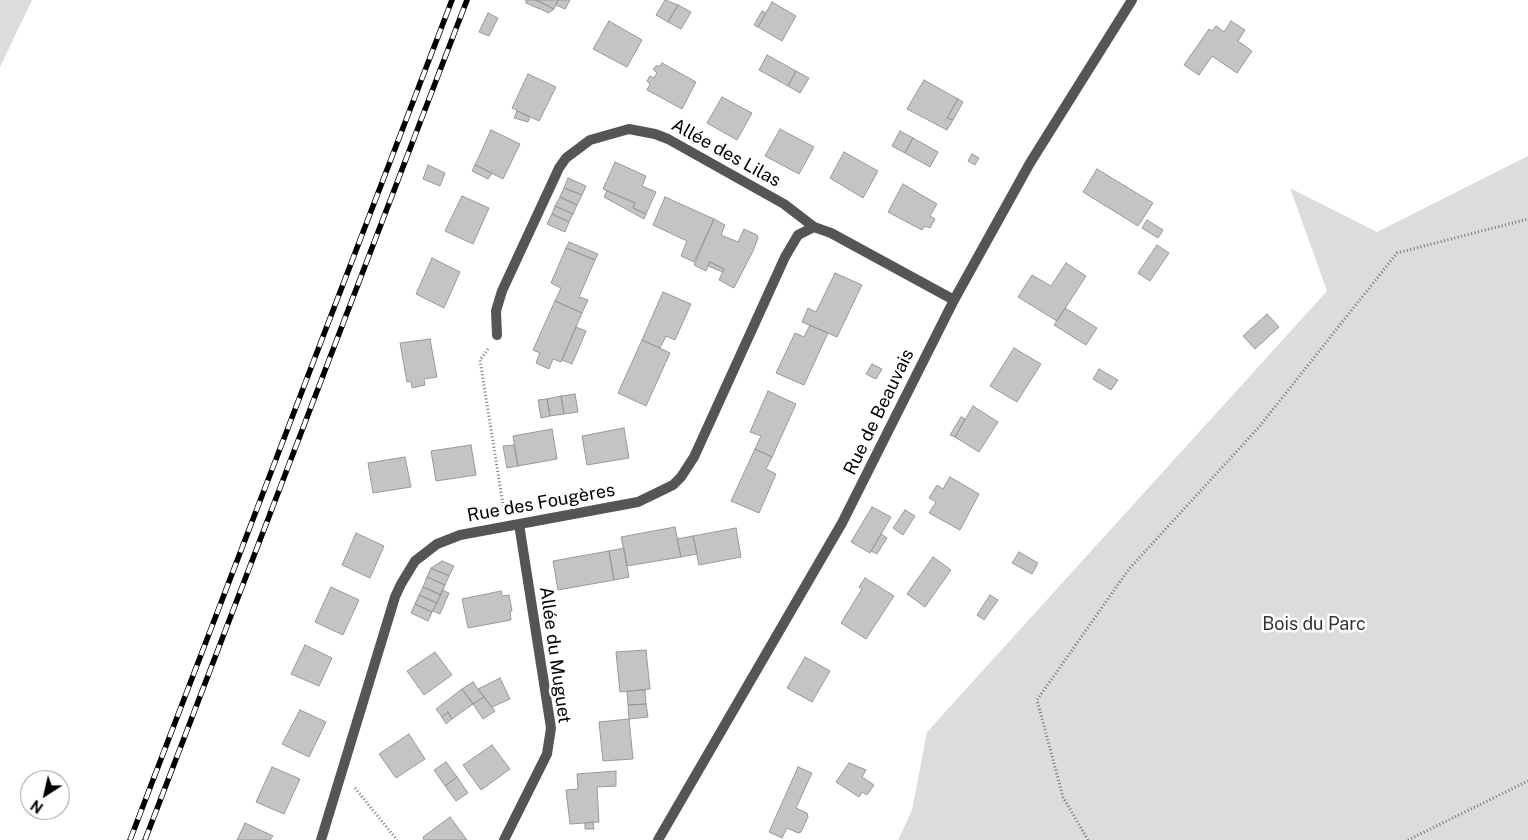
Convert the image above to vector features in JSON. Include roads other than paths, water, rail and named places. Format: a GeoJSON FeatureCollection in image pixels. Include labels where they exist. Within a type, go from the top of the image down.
{"type":"FeatureCollection","features":[{"type":"Feature","properties":{"kind":"street","name":"Rue de Beauvais"},"geometry":{"type":"LineString","coordinates":[[658,840],[839,529],[954,300],[1030,163],[1132,0]]}},
{"type":"Feature","properties":{"kind":"street","name":"Allée des Lilas"},"geometry":{"type":"LineString","coordinates":[[497,335],[496,311],[502,291],[551,182],[566,158],[590,140],[601,135],[629,129],[655,134],[668,139],[784,204],[814,227],[831,233],[954,300]]}},
{"type":"Feature","properties":{"kind":"street","name":"Rue des Fougères"},"geometry":{"type":"LineString","coordinates":[[321,840],[396,598],[407,572],[426,551],[448,539],[506,526],[638,502],[662,492],[681,477],[694,457],[784,257],[798,236],[814,227]]}},
{"type":"Feature","properties":{"kind":"street","name":"Allée du Muguet"},"geometry":{"type":"LineString","coordinates":[[504,840],[547,754],[551,728],[519,524]]}},
{"type":"Feature","properties":{"kind":"railway"},"geometry":{"type":"LineString","coordinates":[[130,840],[452,0]]}},
{"type":"Feature","properties":{"kind":"railway"},"geometry":{"type":"LineString","coordinates":[[145,840],[467,0]]}},
{"type":"Feature","properties":{"kind":"park label","name":"Bois du Parc"},"geometry":{"type":"Point","coordinates":[1314,624]}}]}
